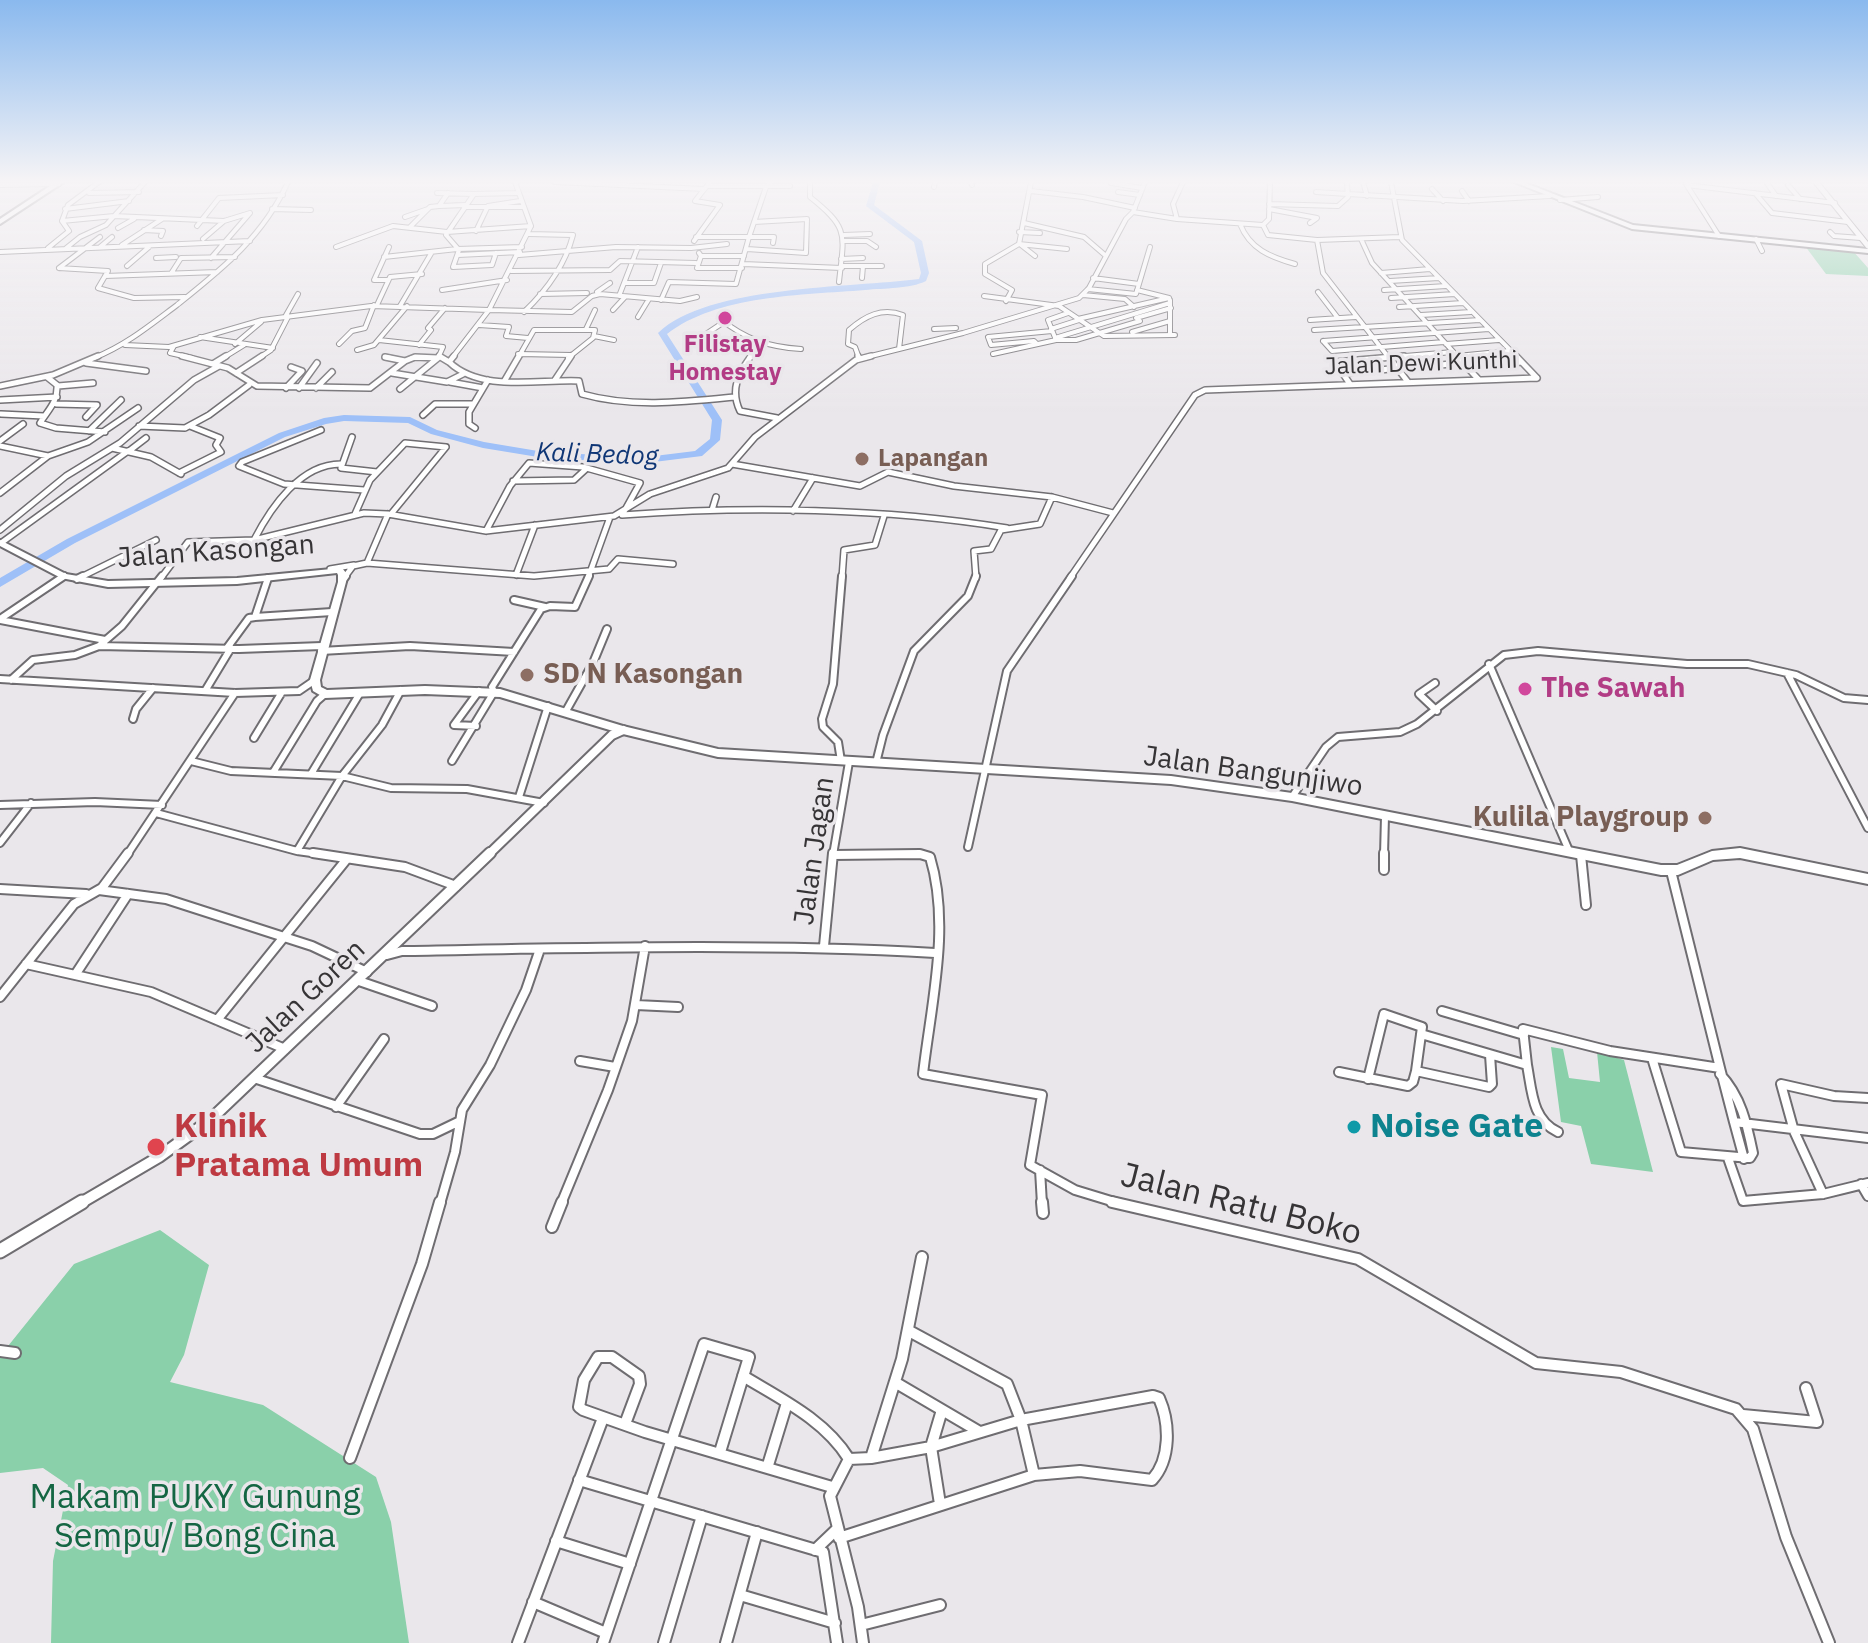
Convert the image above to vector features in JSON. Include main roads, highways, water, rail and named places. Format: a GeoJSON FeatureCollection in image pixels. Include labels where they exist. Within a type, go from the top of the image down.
{"type":"FeatureCollection","features":[{"type":"Feature","properties":{"kind":"main road","name":"Jalan Kasongan"},"geometry":{"type":"LineString","coordinates":[[1,543],[64,576],[108,584],[268,578],[330,569],[342,571],[342,582],[315,680],[315,686],[323,693],[401,690],[494,692],[566,711],[616,731]]}},
{"type":"Feature","properties":{"kind":"main road","name":"Jalan Bangunjiwo"},"geometry":{"type":"LineString","coordinates":[[616,731],[710,752],[1171,780],[1292,797],[1671,871],[1712,856],[1740,853],[1868,879]]}},
{"type":"Feature","properties":{"kind":"waterway","name":"Kali Bedog"},"geometry":{"type":"LineString","coordinates":[[0,583],[71,541],[282,435],[324,421],[344,418],[410,420],[434,432],[483,445],[538,454],[638,461],[698,454],[715,440],[717,420],[662,333],[680,319],[744,301],[922,281],[925,273],[922,259]]}},
{"type":"Feature","properties":{"kind":"place","name":"Filistay Homestay"},"geometry":{"type":"Point","coordinates":[725,318]}},
{"type":"Feature","properties":{"kind":"place","name":"Lapangan"},"geometry":{"type":"Point","coordinates":[862,459]}},
{"type":"Feature","properties":{"kind":"place","name":"SD N Kasongan"},"geometry":{"type":"Point","coordinates":[527,675]}},
{"type":"Feature","properties":{"kind":"place","name":"The Sawah"},"geometry":{"type":"Point","coordinates":[1525,689]}},
{"type":"Feature","properties":{"kind":"place","name":"Kulila Playgroup"},"geometry":{"type":"Point","coordinates":[1705,818]}},
{"type":"Feature","properties":{"kind":"place","name":"Noise Gate"},"geometry":{"type":"Point","coordinates":[1354,1127]}},
{"type":"Feature","properties":{"kind":"place","name":"Klinik Pratama Umum"},"geometry":{"type":"Point","coordinates":[156,1147]}},
{"type":"Feature","properties":{"kind":"park label","name":"Makam PUKY Gunung Sempu/ Bong Cina"},"geometry":{"type":"Point","coordinates":[195,1518]}}]}
